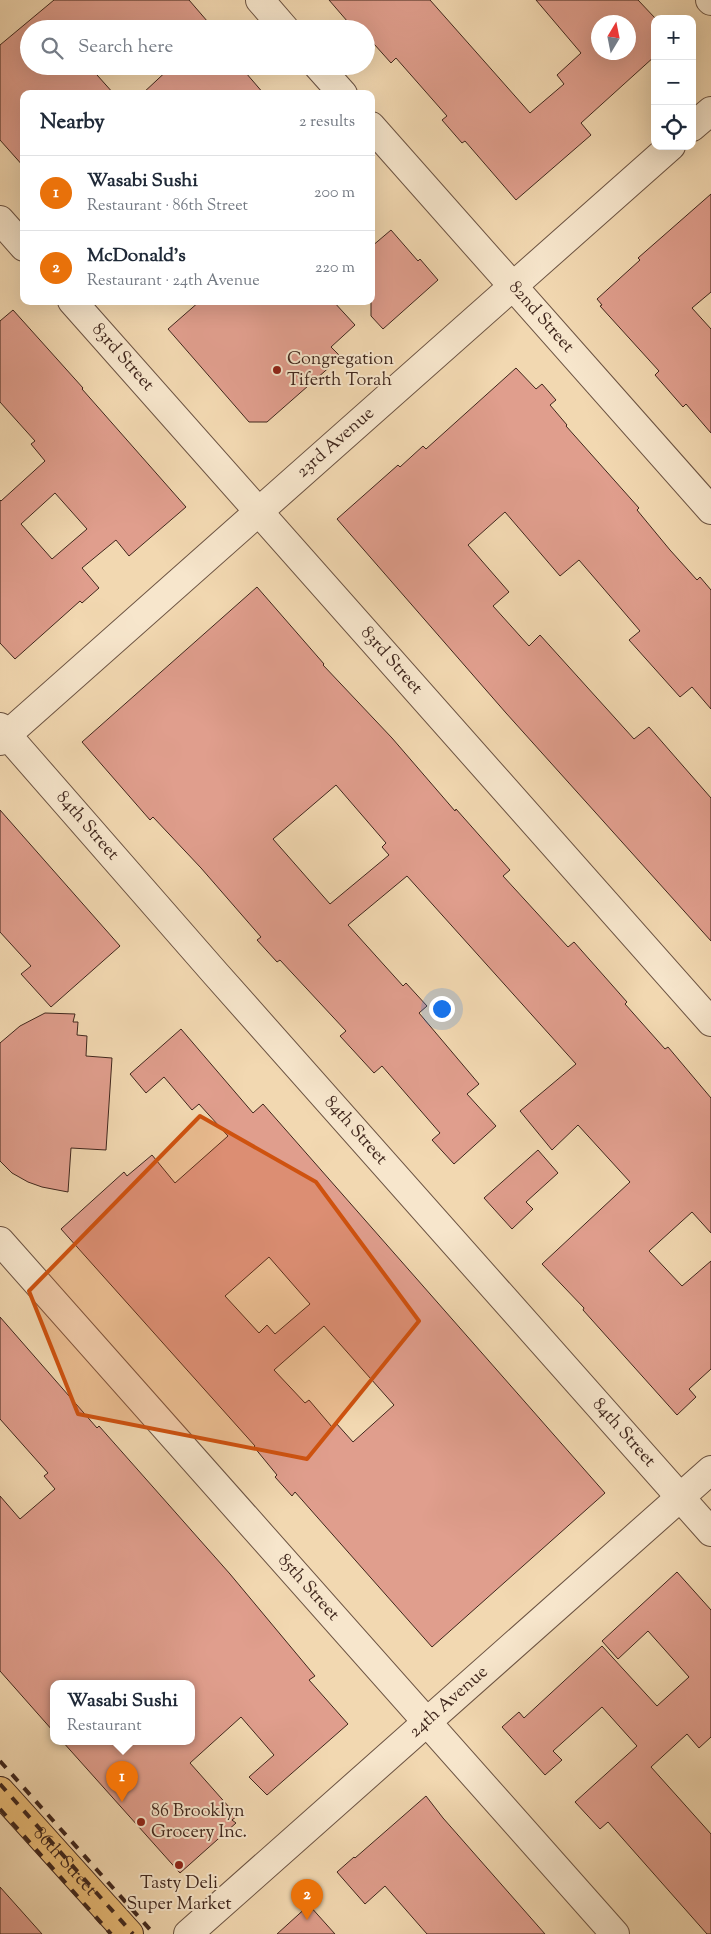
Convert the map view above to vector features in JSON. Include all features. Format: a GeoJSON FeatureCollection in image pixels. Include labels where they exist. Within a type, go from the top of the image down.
{"type":"FeatureCollection","features":[{"type":"Feature","properties":{"kind":"main road","name":"86th Street"},"geometry":{"type":"LineString","coordinates":[[0,1791],[129,1934]]}},
{"type":"Feature","properties":{"kind":"street"},"geometry":{"type":"LineString","coordinates":[[260,0],[277,20]]}},
{"type":"Feature","properties":{"kind":"street"},"geometry":{"type":"LineString","coordinates":[[326,75],[339,90]]}},
{"type":"Feature","properties":{"kind":"street"},"geometry":{"type":"LineString","coordinates":[[696,124],[711,111]]}},
{"type":"Feature","properties":{"kind":"street","name":"82nd Street"},"geometry":{"type":"LineString","coordinates":[[375,131],[711,510]]}},
{"type":"Feature","properties":{"kind":"street","name":"23rd Avenue"},"geometry":{"type":"LineString","coordinates":[[2,734],[259,512],[666,150]]}},
{"type":"Feature","properties":{"kind":"street"},"geometry":{"type":"LineString","coordinates":[[0,220],[20,242]]}},
{"type":"Feature","properties":{"kind":"street","name":"83rd Street"},"geometry":{"type":"LineString","coordinates":[[76,305],[711,1022]]}},
{"type":"Feature","properties":{"kind":"street","name":"84th Street"},"geometry":{"type":"LineString","coordinates":[[2,734],[711,1532]]}},
{"type":"Feature","properties":{"kind":"street","name":"85th Street"},"geometry":{"type":"LineString","coordinates":[[0,1241],[615,1934]]}},
{"type":"Feature","properties":{"kind":"street","name":"24th Avenue"},"geometry":{"type":"LineString","coordinates":[[188,1934],[711,1470]]}},
{"type":"Feature","properties":{"kind":"highlighted area"},"geometry":{"type":"Polygon","coordinates":[[[200,1116],[316,1182],[419,1321],[307,1459],[78,1414],[29,1291],[200,1116]]]}},
{"type":"Feature","properties":{"kind":"building"},"geometry":{"type":"Polygon","coordinates":[[[54,0],[189,0],[206,20],[30,20],[54,0]]]}},
{"type":"Feature","properties":{"kind":"building"},"geometry":{"type":"Polygon","coordinates":[[[329,0],[430,0],[530,113],[564,84],[557,75],[581,53],[536,0],[638,0],[652,15],[651,60],[581,123],[591,135],[516,200],[465,141],[462,143],[442,120],[447,116],[396,58],[391,63],[375,45],[375,20],[346,20],[329,0]]]}},
{"type":"Feature","properties":{"kind":"building"},"geometry":{"type":"Polygon","coordinates":[[[20,28],[20,75],[97,75],[110,90],[20,90],[20,162],[0,140],[0,45],[20,28]]]}},
{"type":"Feature","properties":{"kind":"building"},"geometry":{"type":"Polygon","coordinates":[[[162,75],[248,75],[261,90],[146,90],[162,75]]]}},
{"type":"Feature","properties":{"kind":"building"},"geometry":{"type":"Polygon","coordinates":[[[711,194],[711,292],[692,308],[711,329],[711,433],[686,404],[683,407],[655,375],[659,371],[600,306],[602,305],[597,299],[640,260],[638,258],[711,194]]]}},
{"type":"Feature","properties":{"kind":"building"},"geometry":{"type":"Polygon","coordinates":[[[391,230],[418,261],[420,259],[438,280],[383,329],[371,316],[371,305],[375,305],[375,244],[391,230]]]}},
{"type":"Feature","properties":{"kind":"building"},"geometry":{"type":"Polygon","coordinates":[[[195,305],[337,305],[355,325],[331,347],[341,357],[267,422],[249,422],[168,329],[195,305]]]}},
{"type":"Feature","properties":{"kind":"building"},"geometry":{"type":"Polygon","coordinates":[[[13,310],[186,507],[129,556],[116,540],[82,568],[99,588],[82,603],[80,601],[15,659],[0,643],[0,500],[45,461],[31,444],[35,441],[0,402],[0,321],[13,310]],[[55,493],[21,524],[52,559],[87,529],[55,493]]]}},
{"type":"Feature","properties":{"kind":"building"},"geometry":{"type":"Polygon","coordinates":[[[516,368],[536,389],[542,384],[556,400],[550,405],[566,426],[639,508],[637,510],[670,550],[697,580],[700,577],[711,590],[711,709],[692,687],[680,697],[629,640],[640,631],[579,560],[560,576],[505,512],[468,545],[509,592],[493,606],[529,646],[540,635],[634,739],[649,727],[711,798],[711,941],[506,713],[337,519],[398,465],[400,467],[423,446],[426,449],[516,368]]]}},
{"type":"Feature","properties":{"kind":"building"},"geometry":{"type":"Polygon","coordinates":[[[257,587],[323,665],[392,738],[455,811],[456,809],[510,870],[503,876],[568,947],[574,942],[627,1002],[625,1004],[665,1049],[668,1047],[711,1098],[711,1233],[692,1212],[649,1251],[682,1286],[711,1261],[711,1369],[689,1389],[696,1397],[677,1415],[583,1310],[584,1308],[542,1264],[630,1182],[578,1125],[552,1150],[520,1111],[576,1064],[407,876],[348,925],[403,986],[406,983],[427,1006],[419,1013],[479,1084],[467,1094],[496,1126],[454,1164],[432,1140],[440,1133],[382,1066],[374,1073],[340,1036],[346,1031],[280,960],[277,962],[257,940],[261,937],[201,868],[153,817],[150,820],[82,742],[257,587]],[[336,785],[273,839],[330,904],[389,855],[382,847],[386,843],[336,785]]]}},
{"type":"Feature","properties":{"kind":"building"},"geometry":{"type":"Polygon","coordinates":[[[0,810],[120,946],[51,1007],[21,974],[31,966],[0,932],[0,810]]]}},
{"type":"Feature","properties":{"kind":"building"},"geometry":{"type":"Polygon","coordinates":[[[45,1013],[75,1014],[73,1022],[78,1022],[77,1035],[87,1036],[86,1056],[112,1058],[106,1150],[71,1148],[68,1192],[28,1182],[12,1173],[0,1161],[0,1043],[20,1026],[45,1013]]]}},
{"type":"Feature","properties":{"kind":"building"},"geometry":{"type":"Polygon","coordinates":[[[181,1029],[253,1113],[263,1104],[605,1493],[432,1647],[295,1492],[292,1496],[275,1477],[277,1475],[255,1446],[61,1229],[124,1172],[127,1176],[152,1155],[175,1183],[228,1136],[199,1104],[192,1110],[164,1077],[146,1093],[130,1074],[181,1029]],[[269,1257],[225,1296],[259,1333],[267,1325],[275,1334],[310,1304],[269,1257]],[[324,1326],[274,1370],[305,1403],[309,1400],[332,1427],[336,1423],[353,1442],[394,1405],[324,1326]]]}},
{"type":"Feature","properties":{"kind":"building"},"geometry":{"type":"Polygon","coordinates":[[[538,1150],[558,1173],[526,1202],[533,1209],[512,1229],[484,1198],[538,1150]]]}},
{"type":"Feature","properties":{"kind":"building"},"geometry":{"type":"Polygon","coordinates":[[[0,1317],[97,1428],[99,1426],[230,1574],[315,1676],[309,1680],[348,1724],[267,1795],[249,1777],[274,1755],[241,1717],[190,1763],[237,1816],[232,1820],[236,1823],[180,1873],[66,1745],[195,1745],[195,1680],[50,1680],[50,1728],[0,1671],[0,1496],[20,1519],[55,1489],[44,1476],[48,1473],[0,1419],[0,1317]]]}},
{"type":"Feature","properties":{"kind":"building"},"geometry":{"type":"Polygon","coordinates":[[[677,1572],[711,1610],[711,1737],[699,1748],[687,1734],[651,1767],[711,1834],[711,1934],[707,1934],[608,1822],[600,1829],[575,1802],[637,1746],[602,1707],[553,1751],[562,1760],[545,1775],[502,1727],[519,1712],[524,1718],[602,1646],[657,1706],[689,1677],[648,1631],[618,1659],[602,1641],[677,1572]]]}},
{"type":"Feature","properties":{"kind":"building"},"geometry":{"type":"Polygon","coordinates":[[[426,1796],[545,1934],[427,1934],[385,1886],[365,1904],[337,1872],[426,1796]]]}},
{"type":"Feature","properties":{"kind":"building"},"geometry":{"type":"Polygon","coordinates":[[[0,1887],[42,1934],[0,1934],[0,1887]]]}},
{"type":"Feature","properties":{"kind":"building"},"geometry":{"type":"Polygon","coordinates":[[[309,1905],[335,1934],[277,1934],[309,1905]]]}},
{"type":"Feature","properties":{"kind":"railway"},"geometry":{"type":"LineString","coordinates":[[0,1761],[154,1934]]}},
{"type":"Feature","properties":{"kind":"railway"},"geometry":{"type":"LineString","coordinates":[[0,1784],[133,1934]]}},
{"type":"Feature","properties":{"kind":"railway"},"geometry":{"type":"LineString","coordinates":[[0,1809],[111,1934]]}},
{"type":"Feature","properties":{"kind":"place","name":"Congregation Tiferth Torah"},"geometry":{"type":"Point","coordinates":[277,370]}},
{"type":"Feature","properties":{"kind":"place","name":"Wasabi Sushi"},"geometry":{"type":"Point","coordinates":[122,1802]}},
{"type":"Feature","properties":{"kind":"place","name":"86 Brooklyn Grocery Inc."},"geometry":{"type":"Point","coordinates":[141,1822]}},
{"type":"Feature","properties":{"kind":"place","name":"Tasty Deli Super Market"},"geometry":{"type":"Point","coordinates":[179,1865]}},
{"type":"Feature","properties":{"kind":"place","name":"McDonald's"},"geometry":{"type":"Point","coordinates":[307,1920]}}]}
